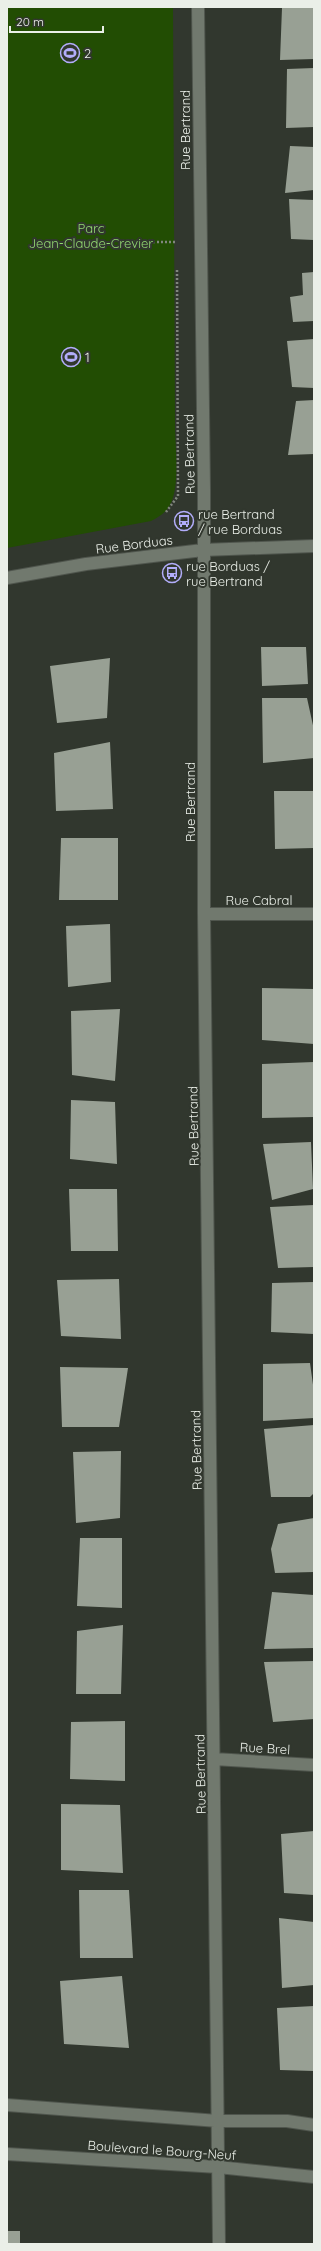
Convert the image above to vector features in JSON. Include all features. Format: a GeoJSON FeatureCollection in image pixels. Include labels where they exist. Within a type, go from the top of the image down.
{"type":"FeatureCollection","features":[{"type":"Feature","properties":{"kind":"street","name":"Rue Bertrand"},"geometry":{"type":"LineString","coordinates":[[198,7],[203,550],[204,914],[219,2244]]}},
{"type":"Feature","properties":{"kind":"street","name":"Rue Borduas"},"geometry":{"type":"LineString","coordinates":[[7,578],[86,564],[203,550],[314,546]]}},
{"type":"Feature","properties":{"kind":"street","name":"Rue Cabral"},"geometry":{"type":"LineString","coordinates":[[204,914],[314,914]]}},
{"type":"Feature","properties":{"kind":"street","name":"Rue Brel"},"geometry":{"type":"LineString","coordinates":[[214,1759],[314,1765]]}},
{"type":"Feature","properties":{"kind":"street"},"geometry":{"type":"LineString","coordinates":[[7,2105],[218,2121],[287,2121],[314,2125]]}},
{"type":"Feature","properties":{"kind":"street","name":"Boulevard le Bourg-Neuf"},"geometry":{"type":"LineString","coordinates":[[7,2154],[218,2167],[314,2177]]}},
{"type":"Feature","properties":{"kind":"path"},"geometry":{"type":"LineString","coordinates":[[176,234],[177,250]]}},
{"type":"Feature","properties":{"kind":"path"},"geometry":{"type":"LineString","coordinates":[[133,242],[177,242]]}},
{"type":"Feature","properties":{"kind":"path","name":"Rue Bertrand"},"geometry":{"type":"LineString","coordinates":[[166,512],[178,496],[177,266]]}},
{"type":"Feature","properties":{"kind":"green space","name":"Parc Jean-Claude-Crevier"},"geometry":{"type":"Polygon","coordinates":[[[7,7],[173,7],[176,475],[174,495],[171,503],[162,514],[151,521],[7,548],[7,7]]]}},
{"type":"Feature","properties":{"kind":"building"},"geometry":{"type":"Polygon","coordinates":[[[282,8],[314,8],[314,59],[280,60],[282,8]]]}},
{"type":"Feature","properties":{"kind":"building"},"geometry":{"type":"Polygon","coordinates":[[[314,68],[314,127],[286,128],[287,69],[314,68]]]}},
{"type":"Feature","properties":{"kind":"building"},"geometry":{"type":"Polygon","coordinates":[[[290,146],[314,147],[314,190],[285,193],[290,146]]]}},
{"type":"Feature","properties":{"kind":"building"},"geometry":{"type":"Polygon","coordinates":[[[289,199],[314,200],[314,240],[291,239],[289,199]]]}},
{"type":"Feature","properties":{"kind":"building"},"geometry":{"type":"Polygon","coordinates":[[[314,272],[314,321],[293,322],[290,297],[303,295],[302,273],[314,272]]]}},
{"type":"Feature","properties":{"kind":"building"},"geometry":{"type":"Polygon","coordinates":[[[314,339],[314,388],[292,387],[287,341],[314,339]]]}},
{"type":"Feature","properties":{"kind":"building"},"geometry":{"type":"Polygon","coordinates":[[[314,400],[314,454],[288,455],[296,401],[314,400]]]}},
{"type":"Feature","properties":{"kind":"building"},"geometry":{"type":"Polygon","coordinates":[[[261,647],[306,647],[308,684],[262,686],[261,647]]]}},
{"type":"Feature","properties":{"kind":"building"},"geometry":{"type":"Polygon","coordinates":[[[110,658],[107,718],[57,723],[50,666],[110,658]]]}},
{"type":"Feature","properties":{"kind":"building"},"geometry":{"type":"Polygon","coordinates":[[[262,698],[307,698],[314,730],[314,758],[263,763],[262,698]]]}},
{"type":"Feature","properties":{"kind":"building"},"geometry":{"type":"Polygon","coordinates":[[[110,742],[113,809],[56,811],[54,753],[110,742]]]}},
{"type":"Feature","properties":{"kind":"building"},"geometry":{"type":"Polygon","coordinates":[[[274,791],[314,791],[314,848],[275,849],[274,791]]]}},
{"type":"Feature","properties":{"kind":"building"},"geometry":{"type":"Polygon","coordinates":[[[61,838],[118,838],[118,900],[59,900],[61,838]]]}},
{"type":"Feature","properties":{"kind":"building"},"geometry":{"type":"Polygon","coordinates":[[[110,924],[111,982],[68,987],[66,926],[110,924]]]}},
{"type":"Feature","properties":{"kind":"building"},"geometry":{"type":"Polygon","coordinates":[[[262,988],[314,989],[314,1044],[262,1040],[262,988]]]}},
{"type":"Feature","properties":{"kind":"building"},"geometry":{"type":"Polygon","coordinates":[[[120,1009],[115,1081],[72,1075],[71,1011],[120,1009]]]}},
{"type":"Feature","properties":{"kind":"building"},"geometry":{"type":"Polygon","coordinates":[[[314,1062],[314,1117],[262,1118],[262,1064],[314,1062]]]}},
{"type":"Feature","properties":{"kind":"building"},"geometry":{"type":"Polygon","coordinates":[[[71,1100],[115,1102],[117,1164],[70,1159],[71,1100]]]}},
{"type":"Feature","properties":{"kind":"building"},"geometry":{"type":"Polygon","coordinates":[[[311,1142],[313,1189],[272,1200],[263,1144],[311,1142]]]}},
{"type":"Feature","properties":{"kind":"building"},"geometry":{"type":"Polygon","coordinates":[[[69,1189],[117,1189],[118,1251],[71,1251],[69,1189]]]}},
{"type":"Feature","properties":{"kind":"building"},"geometry":{"type":"Polygon","coordinates":[[[314,1205],[314,1267],[278,1268],[270,1207],[314,1205]]]}},
{"type":"Feature","properties":{"kind":"building"},"geometry":{"type":"Polygon","coordinates":[[[119,1279],[121,1339],[61,1336],[57,1280],[119,1279]]]}},
{"type":"Feature","properties":{"kind":"building"},"geometry":{"type":"Polygon","coordinates":[[[314,1282],[314,1334],[271,1332],[272,1283],[314,1282]]]}},
{"type":"Feature","properties":{"kind":"building"},"geometry":{"type":"Polygon","coordinates":[[[310,1363],[314,1392],[314,1418],[263,1421],[263,1364],[310,1363]]]}},
{"type":"Feature","properties":{"kind":"building"},"geometry":{"type":"Polygon","coordinates":[[[60,1367],[128,1368],[119,1427],[62,1427],[60,1367]]]}},
{"type":"Feature","properties":{"kind":"building"},"geometry":{"type":"Polygon","coordinates":[[[314,1425],[314,1493],[310,1497],[271,1497],[264,1429],[314,1425]]]}},
{"type":"Feature","properties":{"kind":"building"},"geometry":{"type":"Polygon","coordinates":[[[121,1451],[120,1518],[76,1523],[73,1452],[121,1451]]]}},
{"type":"Feature","properties":{"kind":"building"},"geometry":{"type":"Polygon","coordinates":[[[314,1518],[314,1572],[275,1573],[271,1549],[278,1524],[314,1518]]]}},
{"type":"Feature","properties":{"kind":"building"},"geometry":{"type":"Polygon","coordinates":[[[80,1538],[122,1538],[122,1608],[77,1606],[80,1538]]]}},
{"type":"Feature","properties":{"kind":"building"},"geometry":{"type":"Polygon","coordinates":[[[272,1592],[314,1595],[314,1648],[264,1649],[272,1592]]]}},
{"type":"Feature","properties":{"kind":"building"},"geometry":{"type":"Polygon","coordinates":[[[123,1625],[121,1694],[76,1694],[77,1631],[123,1625]]]}},
{"type":"Feature","properties":{"kind":"building"},"geometry":{"type":"Polygon","coordinates":[[[314,1661],[314,1719],[273,1722],[264,1662],[314,1661]]]}},
{"type":"Feature","properties":{"kind":"building"},"geometry":{"type":"Polygon","coordinates":[[[125,1721],[125,1781],[70,1779],[71,1722],[125,1721]]]}},
{"type":"Feature","properties":{"kind":"building"},"geometry":{"type":"Polygon","coordinates":[[[61,1804],[120,1805],[123,1873],[61,1870],[61,1804]]]}},
{"type":"Feature","properties":{"kind":"building"},"geometry":{"type":"Polygon","coordinates":[[[314,1831],[314,1895],[284,1893],[281,1834],[314,1831]]]}},
{"type":"Feature","properties":{"kind":"building"},"geometry":{"type":"Polygon","coordinates":[[[79,1890],[129,1890],[133,1958],[80,1958],[79,1890]]]}},
{"type":"Feature","properties":{"kind":"building"},"geometry":{"type":"Polygon","coordinates":[[[279,1918],[314,1922],[314,1985],[282,1988],[279,1918]]]}},
{"type":"Feature","properties":{"kind":"building"},"geometry":{"type":"Polygon","coordinates":[[[122,1976],[129,2048],[64,2044],[60,1981],[122,1976]]]}},
{"type":"Feature","properties":{"kind":"building"},"geometry":{"type":"Polygon","coordinates":[[[314,2006],[314,2071],[280,2070],[277,2008],[314,2006]]]}},
{"type":"Feature","properties":{"kind":"building"},"geometry":{"type":"Polygon","coordinates":[[[7,2231],[20,2231],[20,2244],[7,2244],[7,2231]]]}},
{"type":"Feature","properties":{"kind":"place","name":"2"},"geometry":{"type":"Point","coordinates":[70,53]}},
{"type":"Feature","properties":{"kind":"place","name":"1"},"geometry":{"type":"Point","coordinates":[71,357]}},
{"type":"Feature","properties":{"kind":"place","name":"rue Bertrand / rue Borduas"},"geometry":{"type":"Point","coordinates":[184,521]}},
{"type":"Feature","properties":{"kind":"place","name":"rue Borduas / rue Bertrand"},"geometry":{"type":"Point","coordinates":[172,573]}}]}
